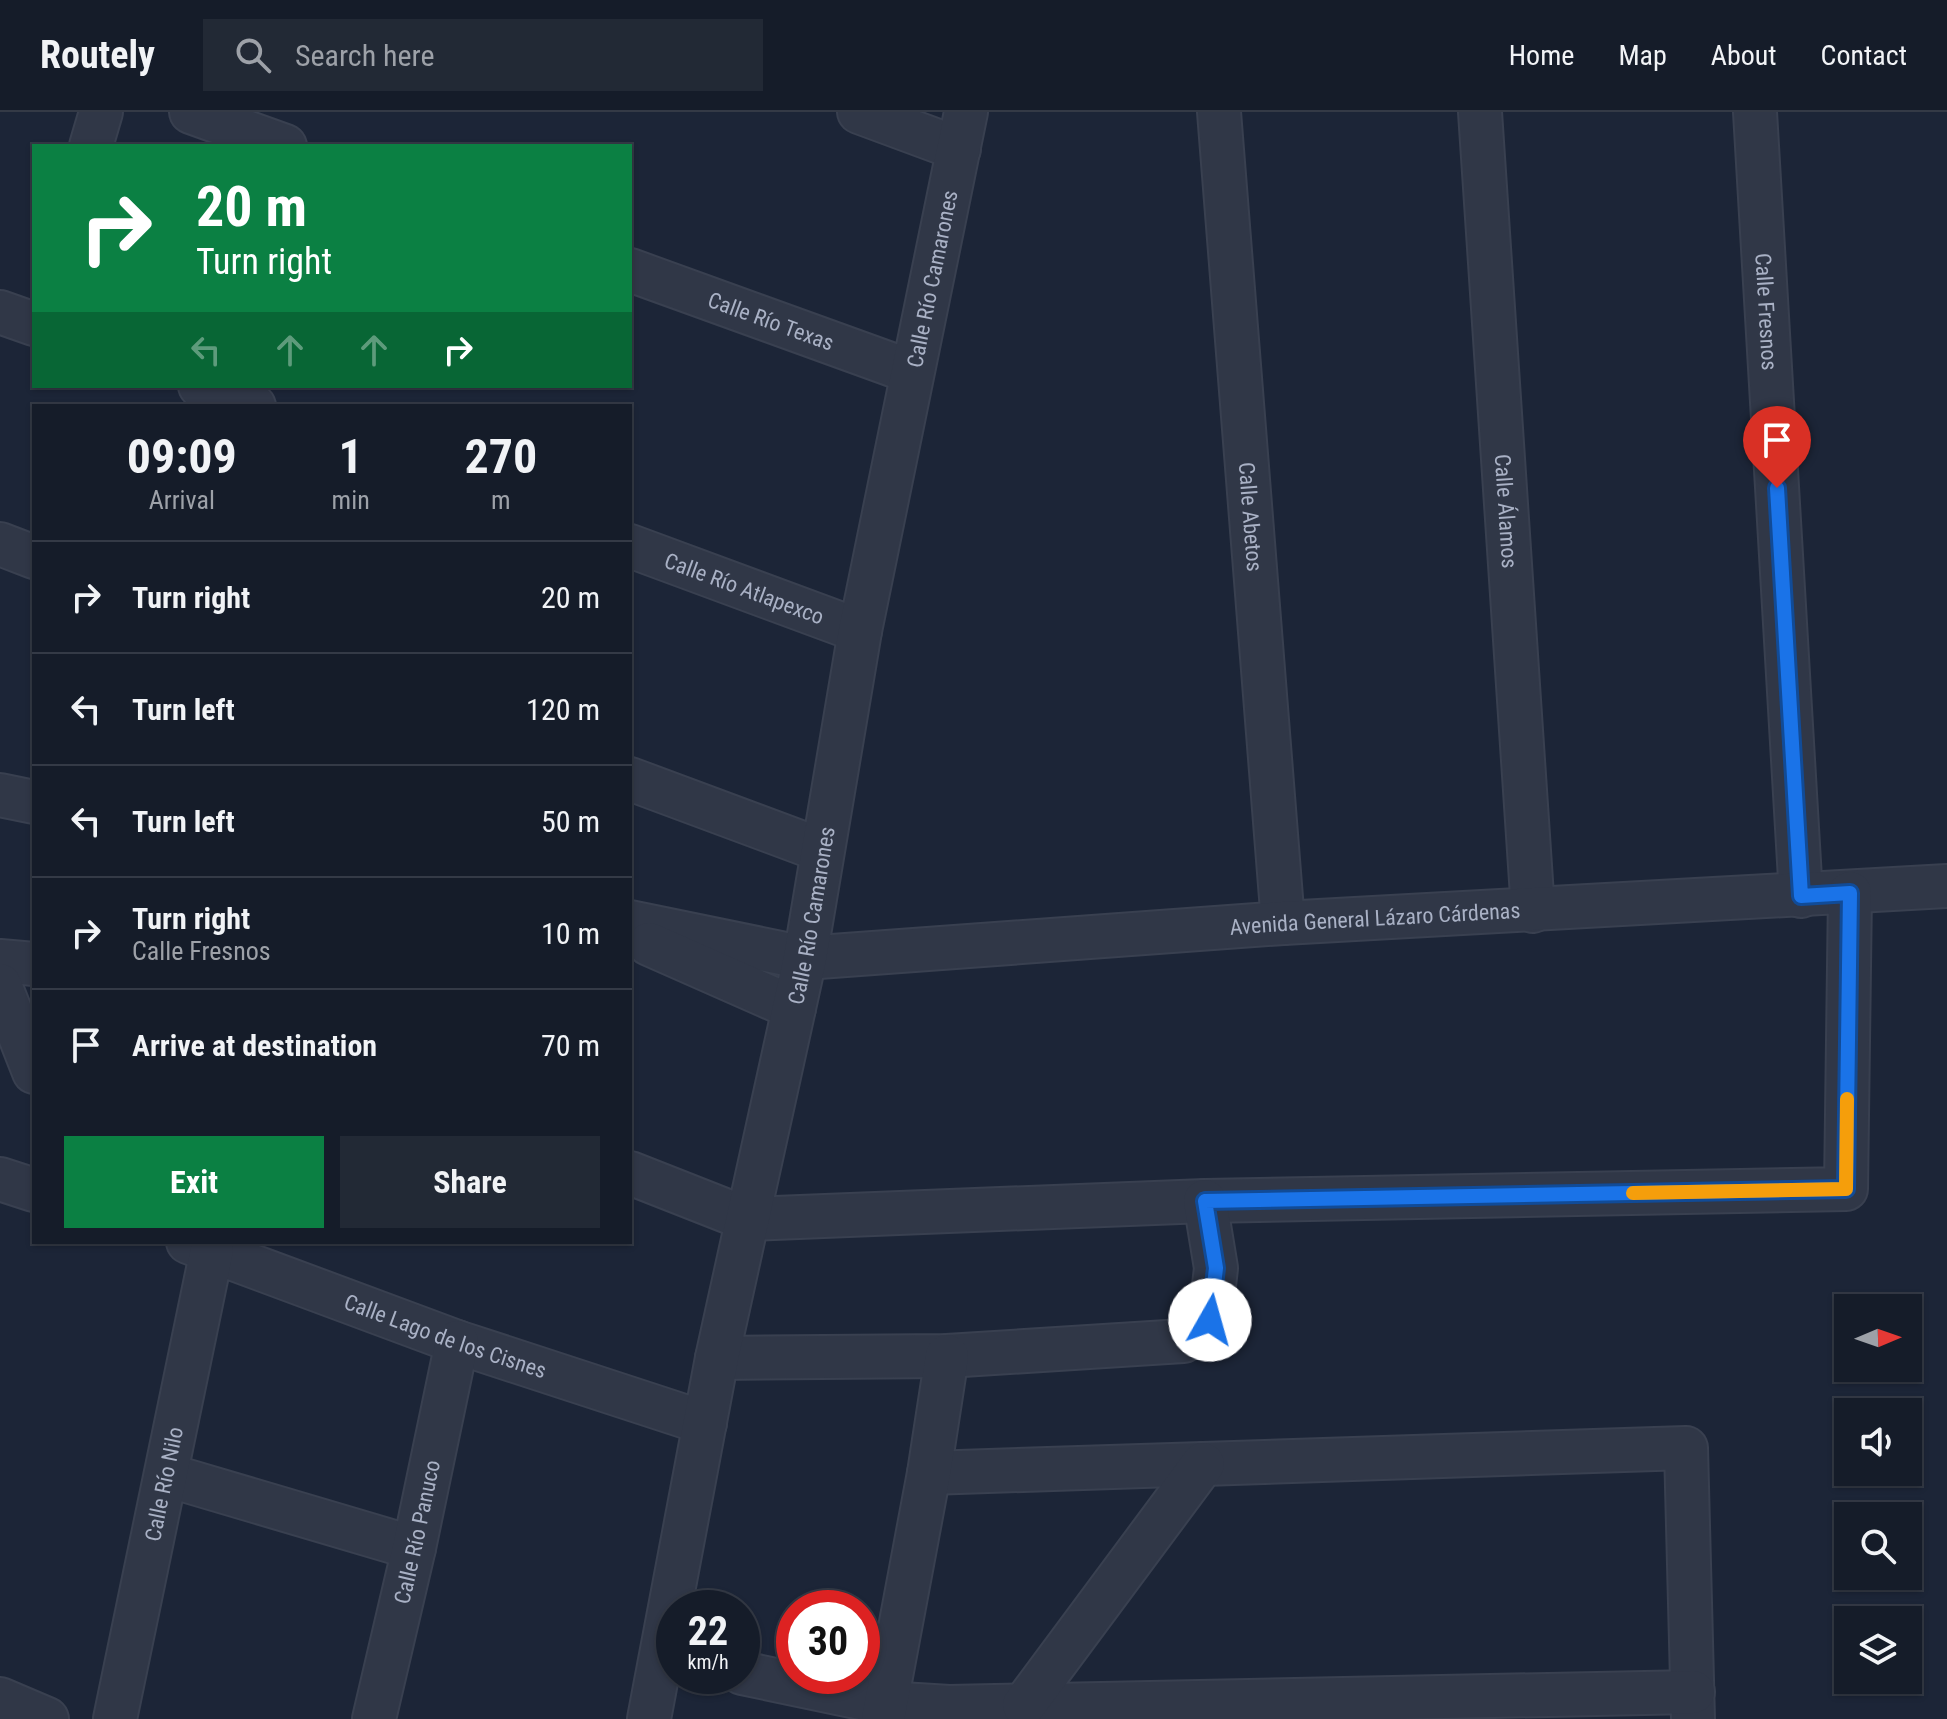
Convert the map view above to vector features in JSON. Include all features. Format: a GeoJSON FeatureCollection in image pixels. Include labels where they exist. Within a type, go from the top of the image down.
{"type":"FeatureCollection","features":[{"type":"Feature","properties":{"kind":"street"},"geometry":{"type":"LineString","coordinates":[[92,144],[101,112]]}},
{"type":"Feature","properties":{"kind":"street"},"geometry":{"type":"LineString","coordinates":[[191,112],[279,144]]}},
{"type":"Feature","properties":{"kind":"street"},"geometry":{"type":"LineString","coordinates":[[859,112],[963,130]]}},
{"type":"Feature","properties":{"kind":"street","name":"Calle Abetos"},"geometry":{"type":"LineString","coordinates":[[1219,112],[1283,923]]}},
{"type":"Feature","properties":{"kind":"street","name":"Calle Álamos"},"geometry":{"type":"LineString","coordinates":[[1480,112],[1533,911]]}},
{"type":"Feature","properties":{"kind":"street","name":"Calle Fresnos"},"geometry":{"type":"LineString","coordinates":[[1755,112],[1801,896]]}},
{"type":"Feature","properties":{"kind":"street","name":"Calle Río Camarones"},"geometry":{"type":"LineString","coordinates":[[678,1590],[717,1358],[805,958],[860,631],[963,130]]}},
{"type":"Feature","properties":{"kind":"street","name":"Calle Río Texas"},"geometry":{"type":"LineString","coordinates":[[632,271],[912,372]]}},
{"type":"Feature","properties":{"kind":"street"},"geometry":{"type":"LineString","coordinates":[[0,312],[32,323]]}},
{"type":"Feature","properties":{"kind":"street"},"geometry":{"type":"LineString","coordinates":[[205,388],[249,404]]}},
{"type":"Feature","properties":{"kind":"street"},"geometry":{"type":"LineString","coordinates":[[0,544],[32,556]]}},
{"type":"Feature","properties":{"kind":"street","name":"Calle Río Atlapexco"},"geometry":{"type":"LineString","coordinates":[[632,547],[860,631]]}},
{"type":"Feature","properties":{"kind":"street"},"geometry":{"type":"LineString","coordinates":[[632,780],[821,850]]}},
{"type":"Feature","properties":{"kind":"street"},"geometry":{"type":"LineString","coordinates":[[0,795],[32,802]]}},
{"type":"Feature","properties":{"kind":"street","name":"Avenida General Lázaro Cárdenas"},"geometry":{"type":"LineString","coordinates":[[632,922],[805,958],[1283,923],[1947,886]]}},
{"type":"Feature","properties":{"kind":"street"},"geometry":{"type":"LineString","coordinates":[[632,1174],[747,1219],[1205,1201],[1846,1189],[1850,893]]}},
{"type":"Feature","properties":{"kind":"street"},"geometry":{"type":"LineString","coordinates":[[632,937],[794,1008]]}},
{"type":"Feature","properties":{"kind":"street"},"geometry":{"type":"LineString","coordinates":[[0,961],[32,964]]}},
{"type":"Feature","properties":{"kind":"street"},"geometry":{"type":"LineString","coordinates":[[0,985],[32,1067]]}},
{"type":"Feature","properties":{"kind":"street"},"geometry":{"type":"LineString","coordinates":[[0,1179],[32,1189]]}},
{"type":"Feature","properties":{"kind":"street"},"geometry":{"type":"LineString","coordinates":[[717,1358],[947,1356],[1183,1341],[1210,1320],[1216,1268],[1205,1201]]}},
{"type":"Feature","properties":{"kind":"street","name":"Calle Lago de los Cisnes"},"geometry":{"type":"LineString","coordinates":[[200,1246],[457,1342],[705,1423]]}},
{"type":"Feature","properties":{"kind":"street","name":"Calle Río Nilo"},"geometry":{"type":"LineString","coordinates":[[115,1719],[167,1475],[200,1246]]}},
{"type":"Feature","properties":{"kind":"street","name":"Calle Río Panuco"},"geometry":{"type":"LineString","coordinates":[[374,1719],[457,1342]]}},
{"type":"Feature","properties":{"kind":"street"},"geometry":{"type":"LineString","coordinates":[[884,1711],[929,1473],[947,1356]]}},
{"type":"Feature","properties":{"kind":"street"},"geometry":{"type":"LineString","coordinates":[[760,1678],[884,1711],[949,1713],[1024,1705],[1693,1705],[1686,1448],[929,1473]]}},
{"type":"Feature","properties":{"kind":"street"},"geometry":{"type":"LineString","coordinates":[[1024,1705],[1203,1464]]}},
{"type":"Feature","properties":{"kind":"street"},"geometry":{"type":"LineString","coordinates":[[167,1475],[414,1548]]}},
{"type":"Feature","properties":{"kind":"street","name":"Calle Río Camarones"},"geometry":{"type":"LineString","coordinates":[[649,1719],[656,1694]]}},
{"type":"Feature","properties":{"kind":"street"},"geometry":{"type":"LineString","coordinates":[[0,1699],[47,1719]]}},
{"type":"Feature","properties":{"kind":"slow traffic"},"geometry":{"type":"LineString","coordinates":[[1633,1193],[1846,1189],[1847,1099]]}},
{"type":"Feature","properties":{"kind":"route"},"geometry":{"type":"LineString","coordinates":[[1210,1320],[1216,1268],[1205,1201],[1846,1189],[1850,893],[1801,896],[1777,488]]}}]}
